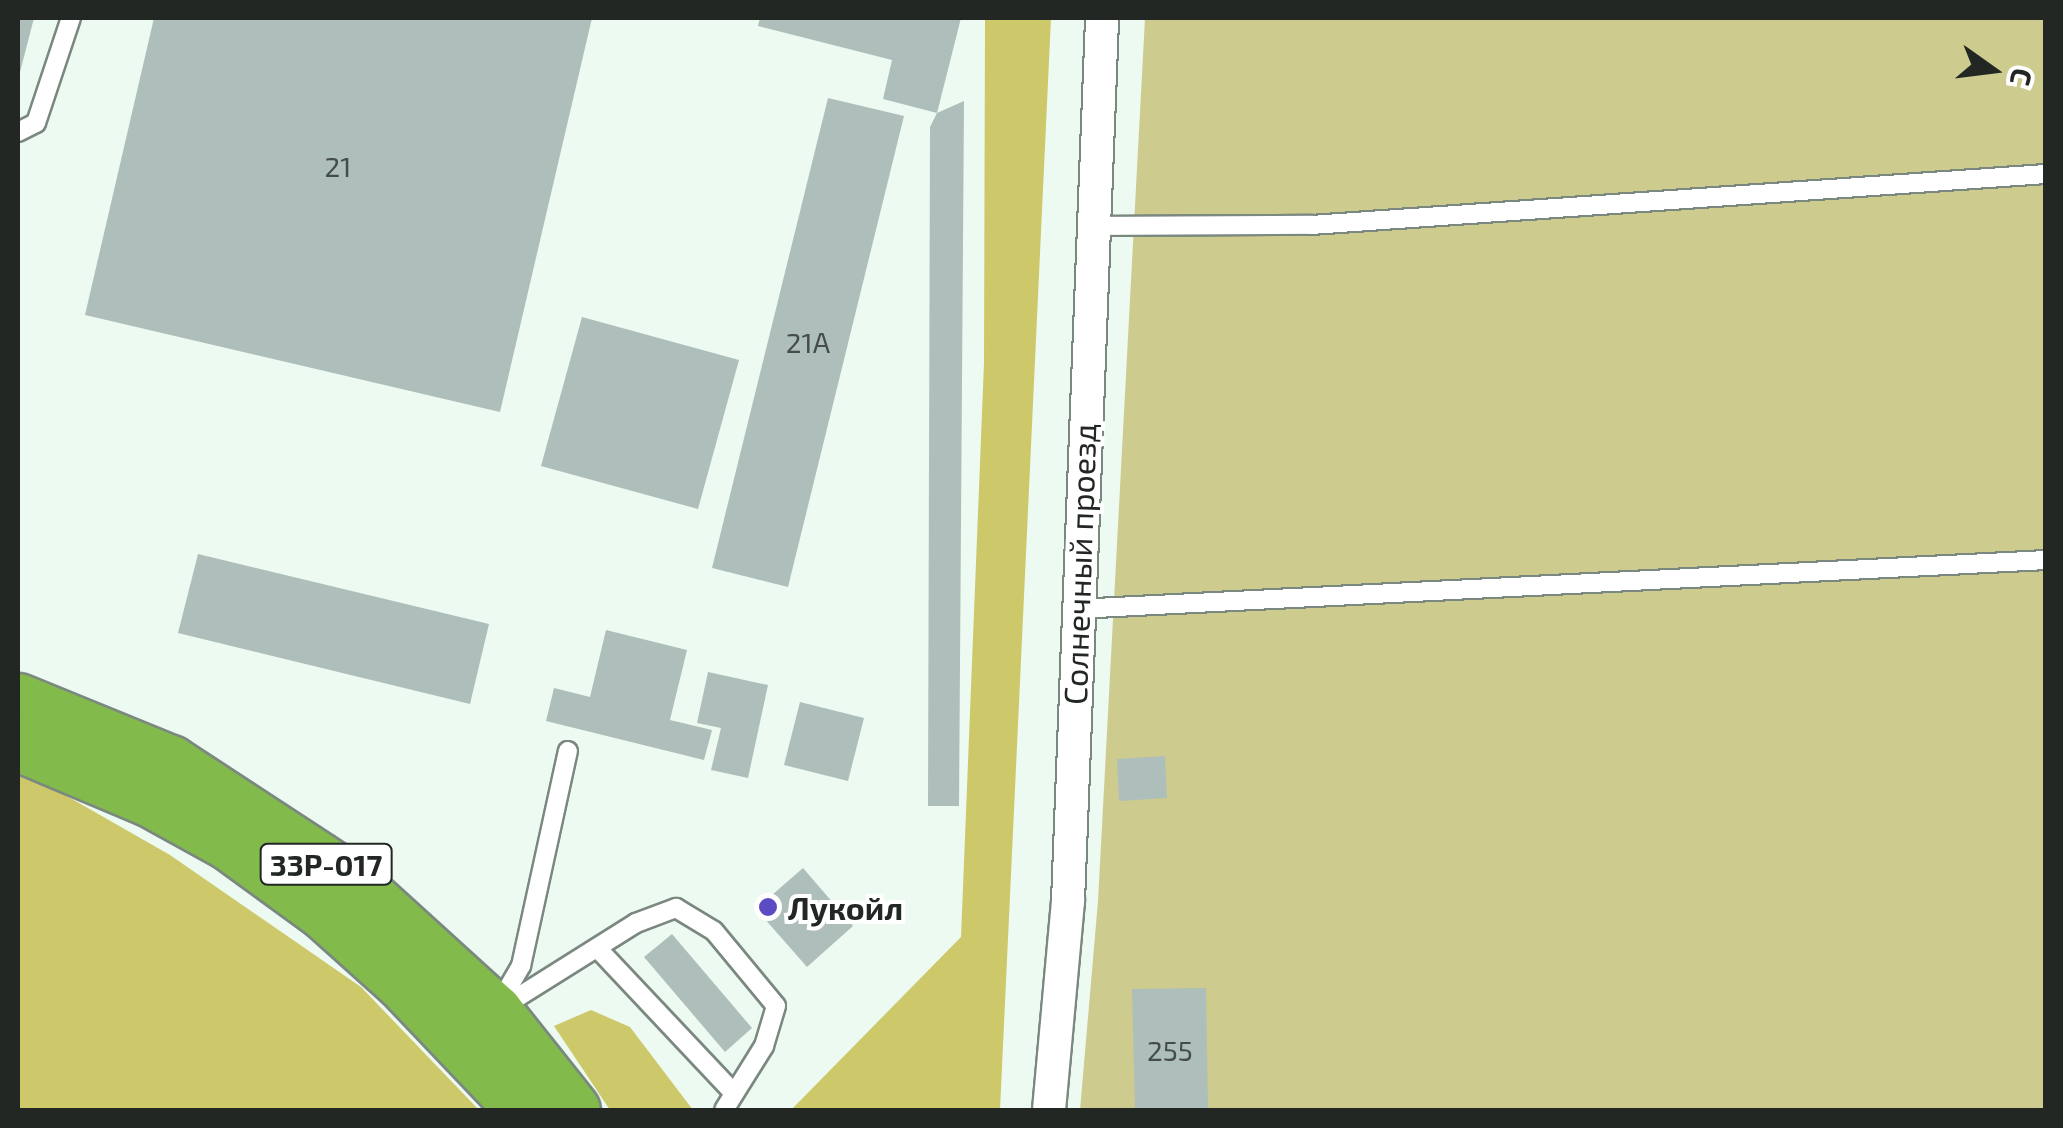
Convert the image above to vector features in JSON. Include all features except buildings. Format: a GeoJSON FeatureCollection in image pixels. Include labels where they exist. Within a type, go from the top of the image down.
{"type":"FeatureCollection","features":[{"type":"Feature","properties":{"kind":"highway","name":"33Р-017"},"geometry":{"type":"LineString","coordinates":[[18,701],[170,763],[245,807],[349,880],[494,1012],[572,1110]]}},
{"type":"Feature","properties":{"kind":"highway","name":"33Р-017"},"geometry":{"type":"LineString","coordinates":[[18,743],[149,798],[230,842],[325,912],[402,980],[525,1110]]}},
{"type":"Feature","properties":{"kind":"street","name":"Солнечный проезд"},"geometry":{"type":"LineString","coordinates":[[1049,1110],[1068,902],[1076,609],[1102,18]]}},
{"type":"Feature","properties":{"kind":"lane"},"geometry":{"type":"LineString","coordinates":[[18,132],[36,123],[72,18]]}},
{"type":"Feature","properties":{"kind":"lane"},"geometry":{"type":"LineString","coordinates":[[1095,226],[1311,225],[2046,174]]}},
{"type":"Feature","properties":{"kind":"lane"},"geometry":{"type":"LineString","coordinates":[[1076,609],[2046,560]]}},
{"type":"Feature","properties":{"kind":"lane"},"geometry":{"type":"LineString","coordinates":[[494,1012],[521,966],[568,751]]}},
{"type":"Feature","properties":{"kind":"lane"},"geometry":{"type":"LineString","coordinates":[[494,1012],[599,950],[636,923],[676,908],[714,931],[776,1006],[764,1046],[724,1110]]}},
{"type":"Feature","properties":{"kind":"lane"},"geometry":{"type":"LineString","coordinates":[[599,950],[733,1092]]}},
{"type":"Feature","properties":{"kind":"shaded area"},"geometry":{"type":"Polygon","coordinates":[[[985,18],[1051,18],[1000,1110],[791,1110],[961,937],[984,363],[985,18]]]}},
{"type":"Feature","properties":{"kind":"shaded area"},"geometry":{"type":"Polygon","coordinates":[[[1145,18],[2045,18],[2045,1110],[1080,1110],[1098,901],[1145,18]]]}},
{"type":"Feature","properties":{"kind":"shaded area"},"geometry":{"type":"Polygon","coordinates":[[[18,776],[51,787],[170,855],[361,987],[479,1110],[18,1110],[18,776]]]}},
{"type":"Feature","properties":{"kind":"shaded area"},"geometry":{"type":"Polygon","coordinates":[[[591,1010],[630,1027],[693,1110],[610,1110],[554,1026],[591,1010]]]}},
{"type":"Feature","properties":{"kind":"place","name":"Лукойл"},"geometry":{"type":"Point","coordinates":[768,907]}}]}
